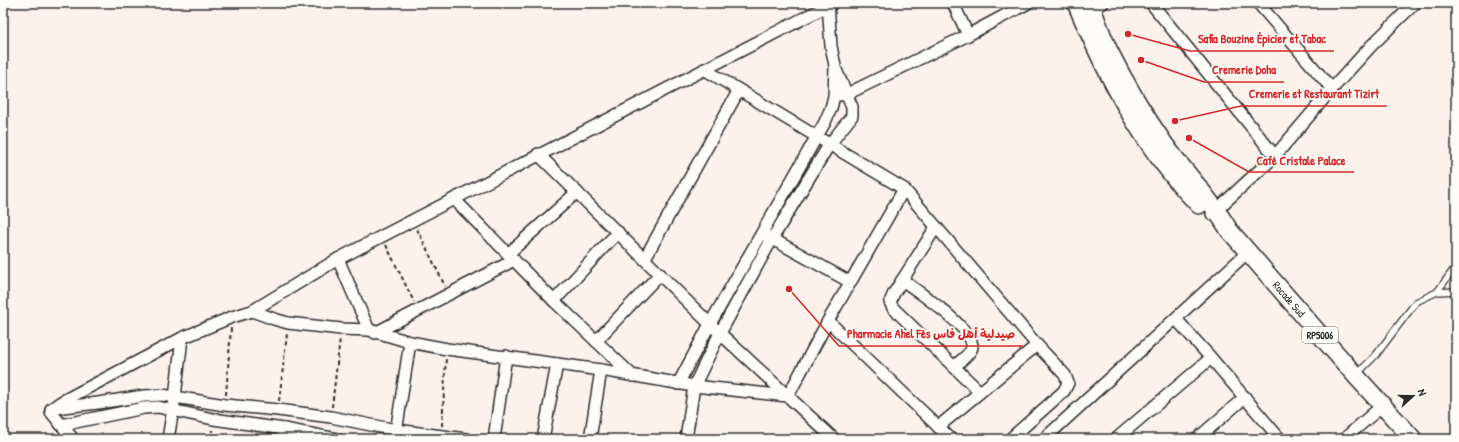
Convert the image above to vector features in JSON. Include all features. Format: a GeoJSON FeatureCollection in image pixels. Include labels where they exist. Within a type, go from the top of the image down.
{"type":"FeatureCollection","features":[{"type":"Feature","properties":{"kind":"main road","name":"RP5006"},"geometry":{"type":"LineString","coordinates":[[1088,6],[1107,73],[1136,124],[1172,174],[1214,213]]}},
{"type":"Feature","properties":{"kind":"main road","name":"Rocade Sud"},"geometry":{"type":"LineString","coordinates":[[1214,213],[1355,375],[1413,439]]}},
{"type":"Feature","properties":{"kind":"street"},"geometry":{"type":"LineString","coordinates":[[953,3],[968,35]]}},
{"type":"Feature","properties":{"kind":"street"},"geometry":{"type":"LineString","coordinates":[[834,96],[847,94],[968,35],[1028,3]]}},
{"type":"Feature","properties":{"kind":"street"},"geometry":{"type":"LineString","coordinates":[[1151,3],[1275,156]]}},
{"type":"Feature","properties":{"kind":"street"},"geometry":{"type":"LineString","coordinates":[[1258,3],[1332,90]]}},
{"type":"Feature","properties":{"kind":"street"},"geometry":{"type":"LineString","coordinates":[[1214,213],[1275,156],[1384,32],[1403,7],[1415,3]]}},
{"type":"Feature","properties":{"kind":"street"},"geometry":{"type":"LineString","coordinates":[[51,409],[61,402],[182,338],[232,317],[252,311],[338,259],[830,4],[831,46],[835,66],[853,110],[852,116],[829,145],[772,239],[720,332],[694,386],[686,439]]}},
{"type":"Feature","properties":{"kind":"street"},"geometry":{"type":"LineString","coordinates":[[678,384],[710,324],[825,122],[834,96],[835,66]]}},
{"type":"Feature","properties":{"kind":"street"},"geometry":{"type":"LineString","coordinates":[[704,69],[904,189],[1065,375],[1068,385],[1059,396],[1010,439]]}},
{"type":"Feature","properties":{"kind":"street"},"geometry":{"type":"LineString","coordinates":[[645,258],[739,90]]}},
{"type":"Feature","properties":{"kind":"street"},"geometry":{"type":"LineString","coordinates":[[538,154],[645,258],[710,324],[834,439]]}},
{"type":"Feature","properties":{"kind":"street"},"geometry":{"type":"LineString","coordinates":[[788,396],[828,321],[904,189]]}},
{"type":"Feature","properties":{"kind":"street"},"geometry":{"type":"LineString","coordinates":[[372,332],[450,295],[511,257],[577,192]]}},
{"type":"Feature","properties":{"kind":"street"},"geometry":{"type":"LineString","coordinates":[[454,199],[554,301],[633,376]]}},
{"type":"Feature","properties":{"kind":"street"},"geometry":{"type":"LineString","coordinates":[[936,227],[902,280],[890,301],[891,305],[980,392]]}},
{"type":"Feature","properties":{"kind":"street"},"geometry":{"type":"LineString","coordinates":[[554,301],[618,232]]}},
{"type":"Feature","properties":{"kind":"street"},"geometry":{"type":"LineString","coordinates":[[762,233],[850,282]]}},
{"type":"Feature","properties":{"kind":"street"},"geometry":{"type":"LineString","coordinates":[[1044,439],[1248,252]]}},
{"type":"Feature","properties":{"kind":"street"},"geometry":{"type":"LineString","coordinates":[[338,259],[372,332]]}},
{"type":"Feature","properties":{"kind":"street"},"geometry":{"type":"LineString","coordinates":[[596,341],[660,274]]}},
{"type":"Feature","properties":{"kind":"street"},"geometry":{"type":"LineString","coordinates":[[902,280],[941,307],[971,340],[971,350],[954,367]]}},
{"type":"Feature","properties":{"kind":"street"},"geometry":{"type":"LineString","coordinates":[[252,311],[288,323],[372,332],[410,342],[447,349],[601,370],[678,384],[788,396]]}},
{"type":"Feature","properties":{"kind":"street"},"geometry":{"type":"LineString","coordinates":[[1176,319],[1245,397],[1274,437]]}},
{"type":"Feature","properties":{"kind":"street"},"geometry":{"type":"LineString","coordinates":[[828,321],[951,439]]}},
{"type":"Feature","properties":{"kind":"street"},"geometry":{"type":"LineString","coordinates":[[168,439],[182,338]]}},
{"type":"Feature","properties":{"kind":"street"},"geometry":{"type":"LineString","coordinates":[[396,434],[410,342]]}},
{"type":"Feature","properties":{"kind":"street"},"geometry":{"type":"LineString","coordinates":[[938,427],[1037,344]]}},
{"type":"Feature","properties":{"kind":"street"},"geometry":{"type":"LineString","coordinates":[[494,439],[506,356]]}},
{"type":"Feature","properties":{"kind":"street"},"geometry":{"type":"LineString","coordinates":[[1116,439],[1211,358]]}},
{"type":"Feature","properties":{"kind":"street"},"geometry":{"type":"LineString","coordinates":[[543,439],[557,364]]}},
{"type":"Feature","properties":{"kind":"street"},"geometry":{"type":"LineString","coordinates":[[590,439],[601,370]]}},
{"type":"Feature","properties":{"kind":"street"},"geometry":{"type":"LineString","coordinates":[[51,409],[149,396],[175,397],[225,405],[331,417],[396,434],[441,435],[466,439]]}},
{"type":"Feature","properties":{"kind":"street"},"geometry":{"type":"LineString","coordinates":[[1197,439],[1245,397]]}},
{"type":"Feature","properties":{"kind":"street"},"geometry":{"type":"LineString","coordinates":[[1344,439],[1382,405]]}},
{"type":"Feature","properties":{"kind":"street"},"geometry":{"type":"LineString","coordinates":[[61,425],[144,408],[158,407],[173,409],[283,434],[337,439]]}},
{"type":"Feature","properties":{"kind":"street"},"geometry":{"type":"LineString","coordinates":[[51,409],[53,416],[73,439]]}},
{"type":"Feature","properties":{"kind":"lane"},"geometry":{"type":"LineString","coordinates":[[1438,292],[1456,266]]}},
{"type":"Feature","properties":{"kind":"lane"},"geometry":{"type":"LineString","coordinates":[[1355,375],[1376,355],[1416,302],[1438,292],[1456,291]]}},
{"type":"Feature","properties":{"kind":"path"},"geometry":{"type":"LineString","coordinates":[[413,221],[450,295]]}},
{"type":"Feature","properties":{"kind":"path"},"geometry":{"type":"LineString","coordinates":[[382,236],[418,311]]}},
{"type":"Feature","properties":{"kind":"path"},"geometry":{"type":"LineString","coordinates":[[225,405],[232,317]]}},
{"type":"Feature","properties":{"kind":"path"},"geometry":{"type":"LineString","coordinates":[[278,410],[288,323]]}},
{"type":"Feature","properties":{"kind":"path"},"geometry":{"type":"LineString","coordinates":[[331,417],[341,329]]}},
{"type":"Feature","properties":{"kind":"path"},"geometry":{"type":"LineString","coordinates":[[441,435],[447,349]]}},
{"type":"Feature","properties":{"kind":"place","name":"Safia Bouzine Épicier et Tabac"},"geometry":{"type":"Point","coordinates":[1128,34]}},
{"type":"Feature","properties":{"kind":"place","name":"Cremerie Doha"},"geometry":{"type":"Point","coordinates":[1141,60]}},
{"type":"Feature","properties":{"kind":"place","name":"Cremerie et Restaurant Tizirt"},"geometry":{"type":"Point","coordinates":[1175,121]}},
{"type":"Feature","properties":{"kind":"place","name":"Café Cristale Palace"},"geometry":{"type":"Point","coordinates":[1189,138]}},
{"type":"Feature","properties":{"kind":"place","name":"Pharmacie Ahel Fès صيدلية أهل فاس"},"geometry":{"type":"Point","coordinates":[789,289]}}]}
